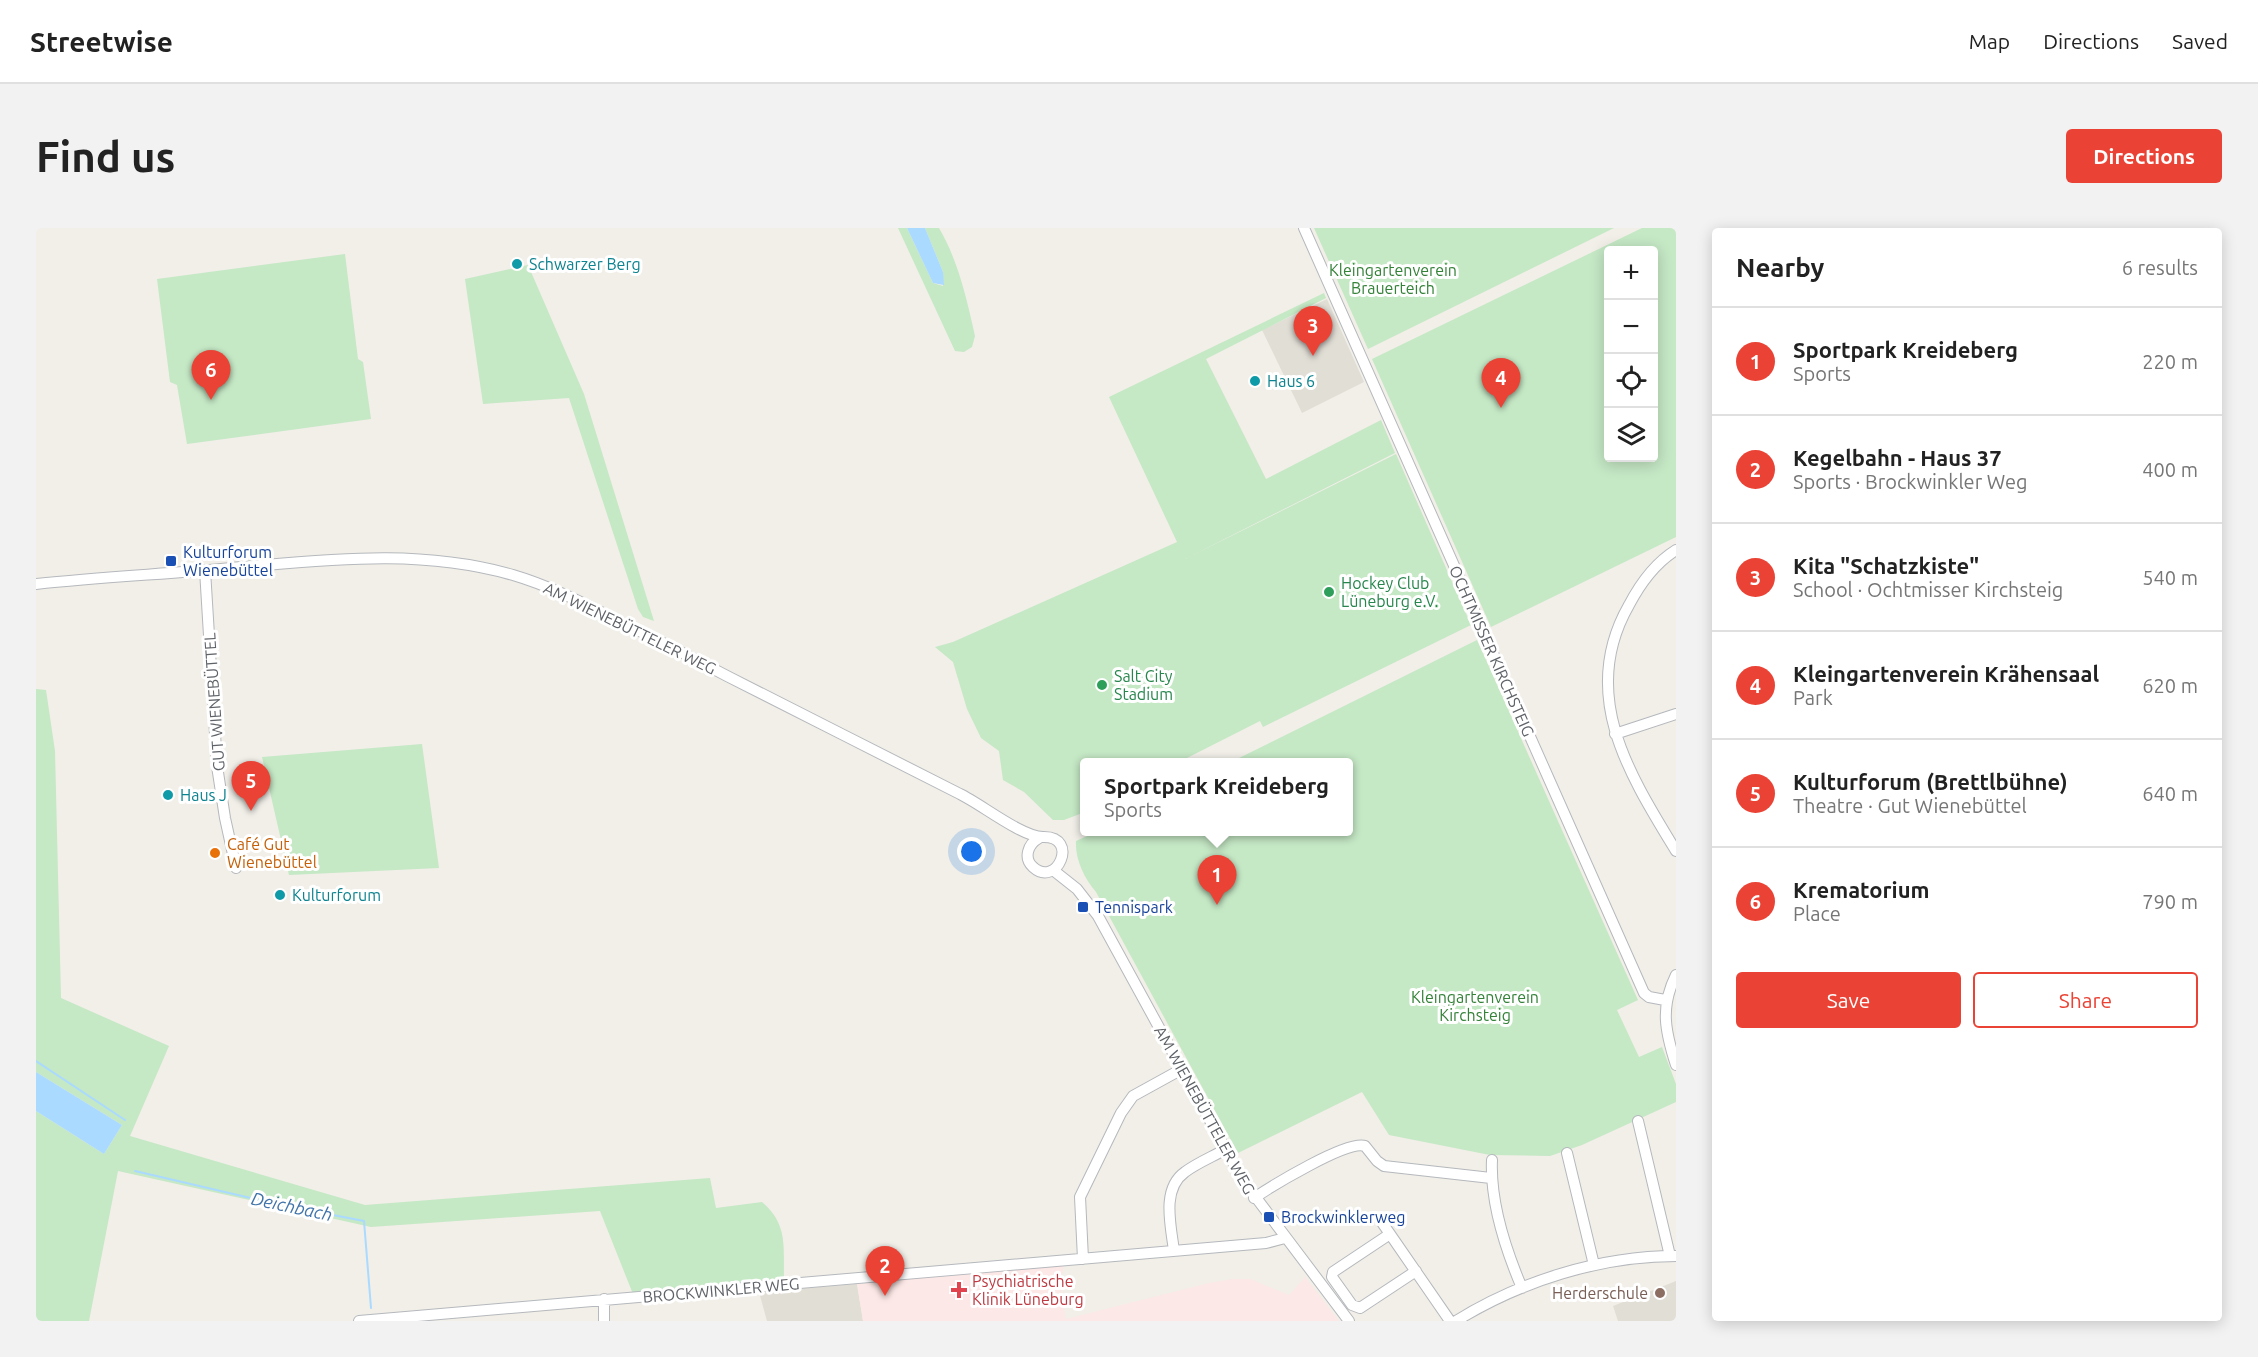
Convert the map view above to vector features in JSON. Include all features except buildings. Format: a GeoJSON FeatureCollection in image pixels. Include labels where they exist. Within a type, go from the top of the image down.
{"type":"FeatureCollection","features":[{"type":"Feature","properties":{"kind":"street","name":"OCHTMISSER KIRCHSTEIG"},"geometry":{"type":"LineString","coordinates":[[1304,228],[1644,993],[1649,997],[1665,1000]]}},
{"type":"Feature","properties":{"kind":"street"},"geometry":{"type":"LineString","coordinates":[[1676,550],[1654,569],[1642,584],[1621,619],[1614,637],[1607,684],[1609,710],[1625,760],[1676,851]]}},
{"type":"Feature","properties":{"kind":"street","name":"AM WIENEBÜTTELER WEG"},"geometry":{"type":"LineString","coordinates":[[36,584],[340,559],[391,557],[456,563],[515,576],[562,593],[648,635],[973,800],[1011,824],[1039,838],[1050,837],[1059,843],[1063,854],[1062,861],[1077,889],[1109,934],[1254,1198],[1348,1321]]}},
{"type":"Feature","properties":{"kind":"street","name":"GUT WIENEBÜTTEL"},"geometry":{"type":"LineString","coordinates":[[205,570],[217,766],[236,868]]}},
{"type":"Feature","properties":{"kind":"street"},"geometry":{"type":"LineString","coordinates":[[1615,734],[1676,714]]}},
{"type":"Feature","properties":{"kind":"street","name":"AM WIENEBÜTTELER WEG"},"geometry":{"type":"LineString","coordinates":[[1011,824],[1029,847],[1028,858],[1034,868],[1043,872],[1053,870],[1077,889]]}},
{"type":"Feature","properties":{"kind":"street"},"geometry":{"type":"LineString","coordinates":[[1029,847],[1039,838]]}},
{"type":"Feature","properties":{"kind":"street"},"geometry":{"type":"LineString","coordinates":[[1053,870],[1062,861]]}},
{"type":"Feature","properties":{"kind":"street"},"geometry":{"type":"LineString","coordinates":[[1676,975],[1665,1000],[1668,1036],[1676,1065]]}},
{"type":"Feature","properties":{"kind":"street"},"geometry":{"type":"LineString","coordinates":[[1083,1259],[1080,1197],[1121,1113],[1133,1096],[1182,1069]]}},
{"type":"Feature","properties":{"kind":"street"},"geometry":{"type":"LineString","coordinates":[[1456,1321],[1522,1288],[1594,1265],[1633,1258],[1673,1256],[1638,1121]]}},
{"type":"Feature","properties":{"kind":"street"},"geometry":{"type":"LineString","coordinates":[[1254,1198],[1342,1149],[1355,1145],[1365,1146],[1380,1165],[1389,1168],[1491,1178]]}},
{"type":"Feature","properties":{"kind":"street"},"geometry":{"type":"LineString","coordinates":[[1174,1251],[1170,1197],[1176,1180],[1184,1172],[1226,1149]]}},
{"type":"Feature","properties":{"kind":"street"},"geometry":{"type":"LineString","coordinates":[[1567,1153],[1594,1265]]}},
{"type":"Feature","properties":{"kind":"street"},"geometry":{"type":"LineString","coordinates":[[1492,1160],[1491,1178],[1500,1224],[1522,1288]]}},
{"type":"Feature","properties":{"kind":"street"},"geometry":{"type":"LineString","coordinates":[[1381,1221],[1450,1321]]}},
{"type":"Feature","properties":{"kind":"street"},"geometry":{"type":"LineString","coordinates":[[1390,1234],[1333,1272],[1332,1277],[1352,1305],[1360,1308],[1416,1271]]}},
{"type":"Feature","properties":{"kind":"street","name":"BROCKWINKLER WEG"},"geometry":{"type":"LineString","coordinates":[[359,1321],[1276,1242],[1285,1239]]}},
{"type":"Feature","properties":{"kind":"street"},"geometry":{"type":"LineString","coordinates":[[604,1299],[604,1321]]}},
{"type":"Feature","properties":{"kind":"shaded area"},"geometry":{"type":"Polygon","coordinates":[[[1327,299],[1364,382],[1302,413],[1262,330],[1327,299]]]}},
{"type":"Feature","properties":{"kind":"shaded area","name":"Psychiatrische Klinik Lüneburg"},"geometry":{"type":"Polygon","coordinates":[[[1064,1265],[1060,1285],[1066,1319],[1233,1279],[1250,1279],[1289,1295],[1305,1277],[1339,1321],[863,1321],[857,1284],[1064,1265]]]}},
{"type":"Feature","properties":{"kind":"shaded area","name":"Herderschule"},"geometry":{"type":"Polygon","coordinates":[[[1676,1281],[1676,1321],[1618,1321],[1613,1306],[1676,1281]]]}},
{"type":"Feature","properties":{"kind":"shaded area"},"geometry":{"type":"Polygon","coordinates":[[[857,1284],[863,1321],[767,1321],[759,1292],[857,1284]]]}},
{"type":"Feature","properties":{"kind":"green space"},"geometry":{"type":"Polygon","coordinates":[[[898,228],[907,228],[933,283],[943,286],[943,272],[925,228],[939,228],[946,240],[961,280],[975,336],[972,347],[964,352],[955,351],[898,228]]]}},
{"type":"Feature","properties":{"kind":"green space","name":"Kleingartenverein Brauerteich"},"geometry":{"type":"Polygon","coordinates":[[[1314,228],[1614,228],[1368,349],[1314,228]]]}},
{"type":"Feature","properties":{"kind":"green space"},"geometry":{"type":"Polygon","coordinates":[[[1642,228],[1676,228],[1676,537],[1491,627],[1372,359],[1604,246],[1604,462],[1658,462],[1658,246],[1605,246],[1642,228]]]}},
{"type":"Feature","properties":{"kind":"green space"},"geometry":{"type":"Polygon","coordinates":[[[345,254],[358,359],[363,362],[371,419],[187,444],[177,385],[170,382],[157,279],[345,254]]]}},
{"type":"Feature","properties":{"kind":"green space"},"geometry":{"type":"Polygon","coordinates":[[[528,265],[584,394],[654,621],[643,617],[638,609],[569,398],[483,404],[465,279],[528,265]]]}},
{"type":"Feature","properties":{"kind":"green space"},"geometry":{"type":"Polygon","coordinates":[[[1324,293],[1326,298],[1206,359],[1266,479],[1381,420],[1395,453],[1185,559],[1396,454],[1471,625],[1263,727],[1260,721],[1187,758],[1080,758],[1080,814],[1064,820],[1053,820],[1024,792],[1003,780],[999,751],[981,738],[967,709],[953,662],[935,647],[953,642],[1177,542],[1109,397],[1324,293]]]}},
{"type":"Feature","properties":{"kind":"green space","name":"Kleingartenverein Kirchsteig"},"geometry":{"type":"Polygon","coordinates":[[[1477,640],[1638,1000],[1617,1010],[1639,1057],[1662,1047],[1676,1084],[1676,1102],[1582,1145],[1550,1156],[1490,1155],[1389,1135],[1362,1092],[1238,1153],[1096,892],[1084,874],[1077,855],[1076,841],[1087,836],[1353,836],[1353,758],[1239,758],[1477,640]]]}},
{"type":"Feature","properties":{"kind":"green space"},"geometry":{"type":"Polygon","coordinates":[[[36,689],[46,690],[55,751],[61,998],[169,1046],[130,1136],[365,1205],[710,1178],[716,1208],[762,1202],[777,1219],[783,1238],[784,1281],[633,1294],[600,1211],[371,1227],[118,1171],[89,1321],[36,1321],[36,1111],[104,1154],[122,1125],[36,1072],[36,689]]]}},
{"type":"Feature","properties":{"kind":"green space"},"geometry":{"type":"Polygon","coordinates":[[[422,744],[439,868],[289,875],[262,757],[422,744]]]}},
{"type":"Feature","properties":{"kind":"water"},"geometry":{"type":"Polygon","coordinates":[[[907,228],[925,228],[943,272],[944,285],[933,283],[907,228]]]}},
{"type":"Feature","properties":{"kind":"water"},"geometry":{"type":"Polygon","coordinates":[[[36,1072],[122,1125],[104,1154],[36,1111],[36,1072]]]}},
{"type":"Feature","properties":{"kind":"waterway","name":"Deichbach"},"geometry":{"type":"LineString","coordinates":[[36,1061],[125,1120]]}},
{"type":"Feature","properties":{"kind":"waterway","name":"Deichbach"},"geometry":{"type":"LineString","coordinates":[[135,1171],[276,1204],[364,1221],[371,1308]]}},
{"type":"Feature","properties":{"kind":"place","name":"Schwarzer Berg"},"geometry":{"type":"Point","coordinates":[517,264]}},
{"type":"Feature","properties":{"kind":"place","name":"Kita \"Schatzkiste\""},"geometry":{"type":"Point","coordinates":[1313,356]}},
{"type":"Feature","properties":{"kind":"place","name":"Haus 6"},"geometry":{"type":"Point","coordinates":[1255,381]}},
{"type":"Feature","properties":{"kind":"place","name":"Krematorium"},"geometry":{"type":"Point","coordinates":[211,400]}},
{"type":"Feature","properties":{"kind":"place","name":"Kleingartenverein Krähensaal"},"geometry":{"type":"Point","coordinates":[1501,408]}},
{"type":"Feature","properties":{"kind":"place","name":"Kulturforum Wienebüttel"},"geometry":{"type":"Point","coordinates":[171,561]}},
{"type":"Feature","properties":{"kind":"place","name":"Hockey Club Lüneburg e.V."},"geometry":{"type":"Point","coordinates":[1329,592]}},
{"type":"Feature","properties":{"kind":"place","name":"Salt City Stadium"},"geometry":{"type":"Point","coordinates":[1102,685]}},
{"type":"Feature","properties":{"kind":"place","name":"Haus J"},"geometry":{"type":"Point","coordinates":[168,795]}},
{"type":"Feature","properties":{"kind":"place","name":"Kulturforum (Brettlbühne)"},"geometry":{"type":"Point","coordinates":[251,811]}},
{"type":"Feature","properties":{"kind":"place","name":"Café Gut Wienebüttel"},"geometry":{"type":"Point","coordinates":[215,853]}},
{"type":"Feature","properties":{"kind":"place","name":"Kulturforum"},"geometry":{"type":"Point","coordinates":[280,895]}},
{"type":"Feature","properties":{"kind":"place","name":"Sportpark Kreideberg"},"geometry":{"type":"Point","coordinates":[1217,905]}},
{"type":"Feature","properties":{"kind":"place","name":"Tennispark"},"geometry":{"type":"Point","coordinates":[1083,907]}},
{"type":"Feature","properties":{"kind":"place","name":"Brockwinklerweg"},"geometry":{"type":"Point","coordinates":[1269,1217]}},
{"type":"Feature","properties":{"kind":"place","name":"Psychiatrische Klinik Lüneburg"},"geometry":{"type":"Point","coordinates":[959,1290]}},
{"type":"Feature","properties":{"kind":"place","name":"Herderschule"},"geometry":{"type":"Point","coordinates":[1660,1293]}},
{"type":"Feature","properties":{"kind":"place","name":"Kegelbahn - Haus 37"},"geometry":{"type":"Point","coordinates":[885,1296]}}]}
